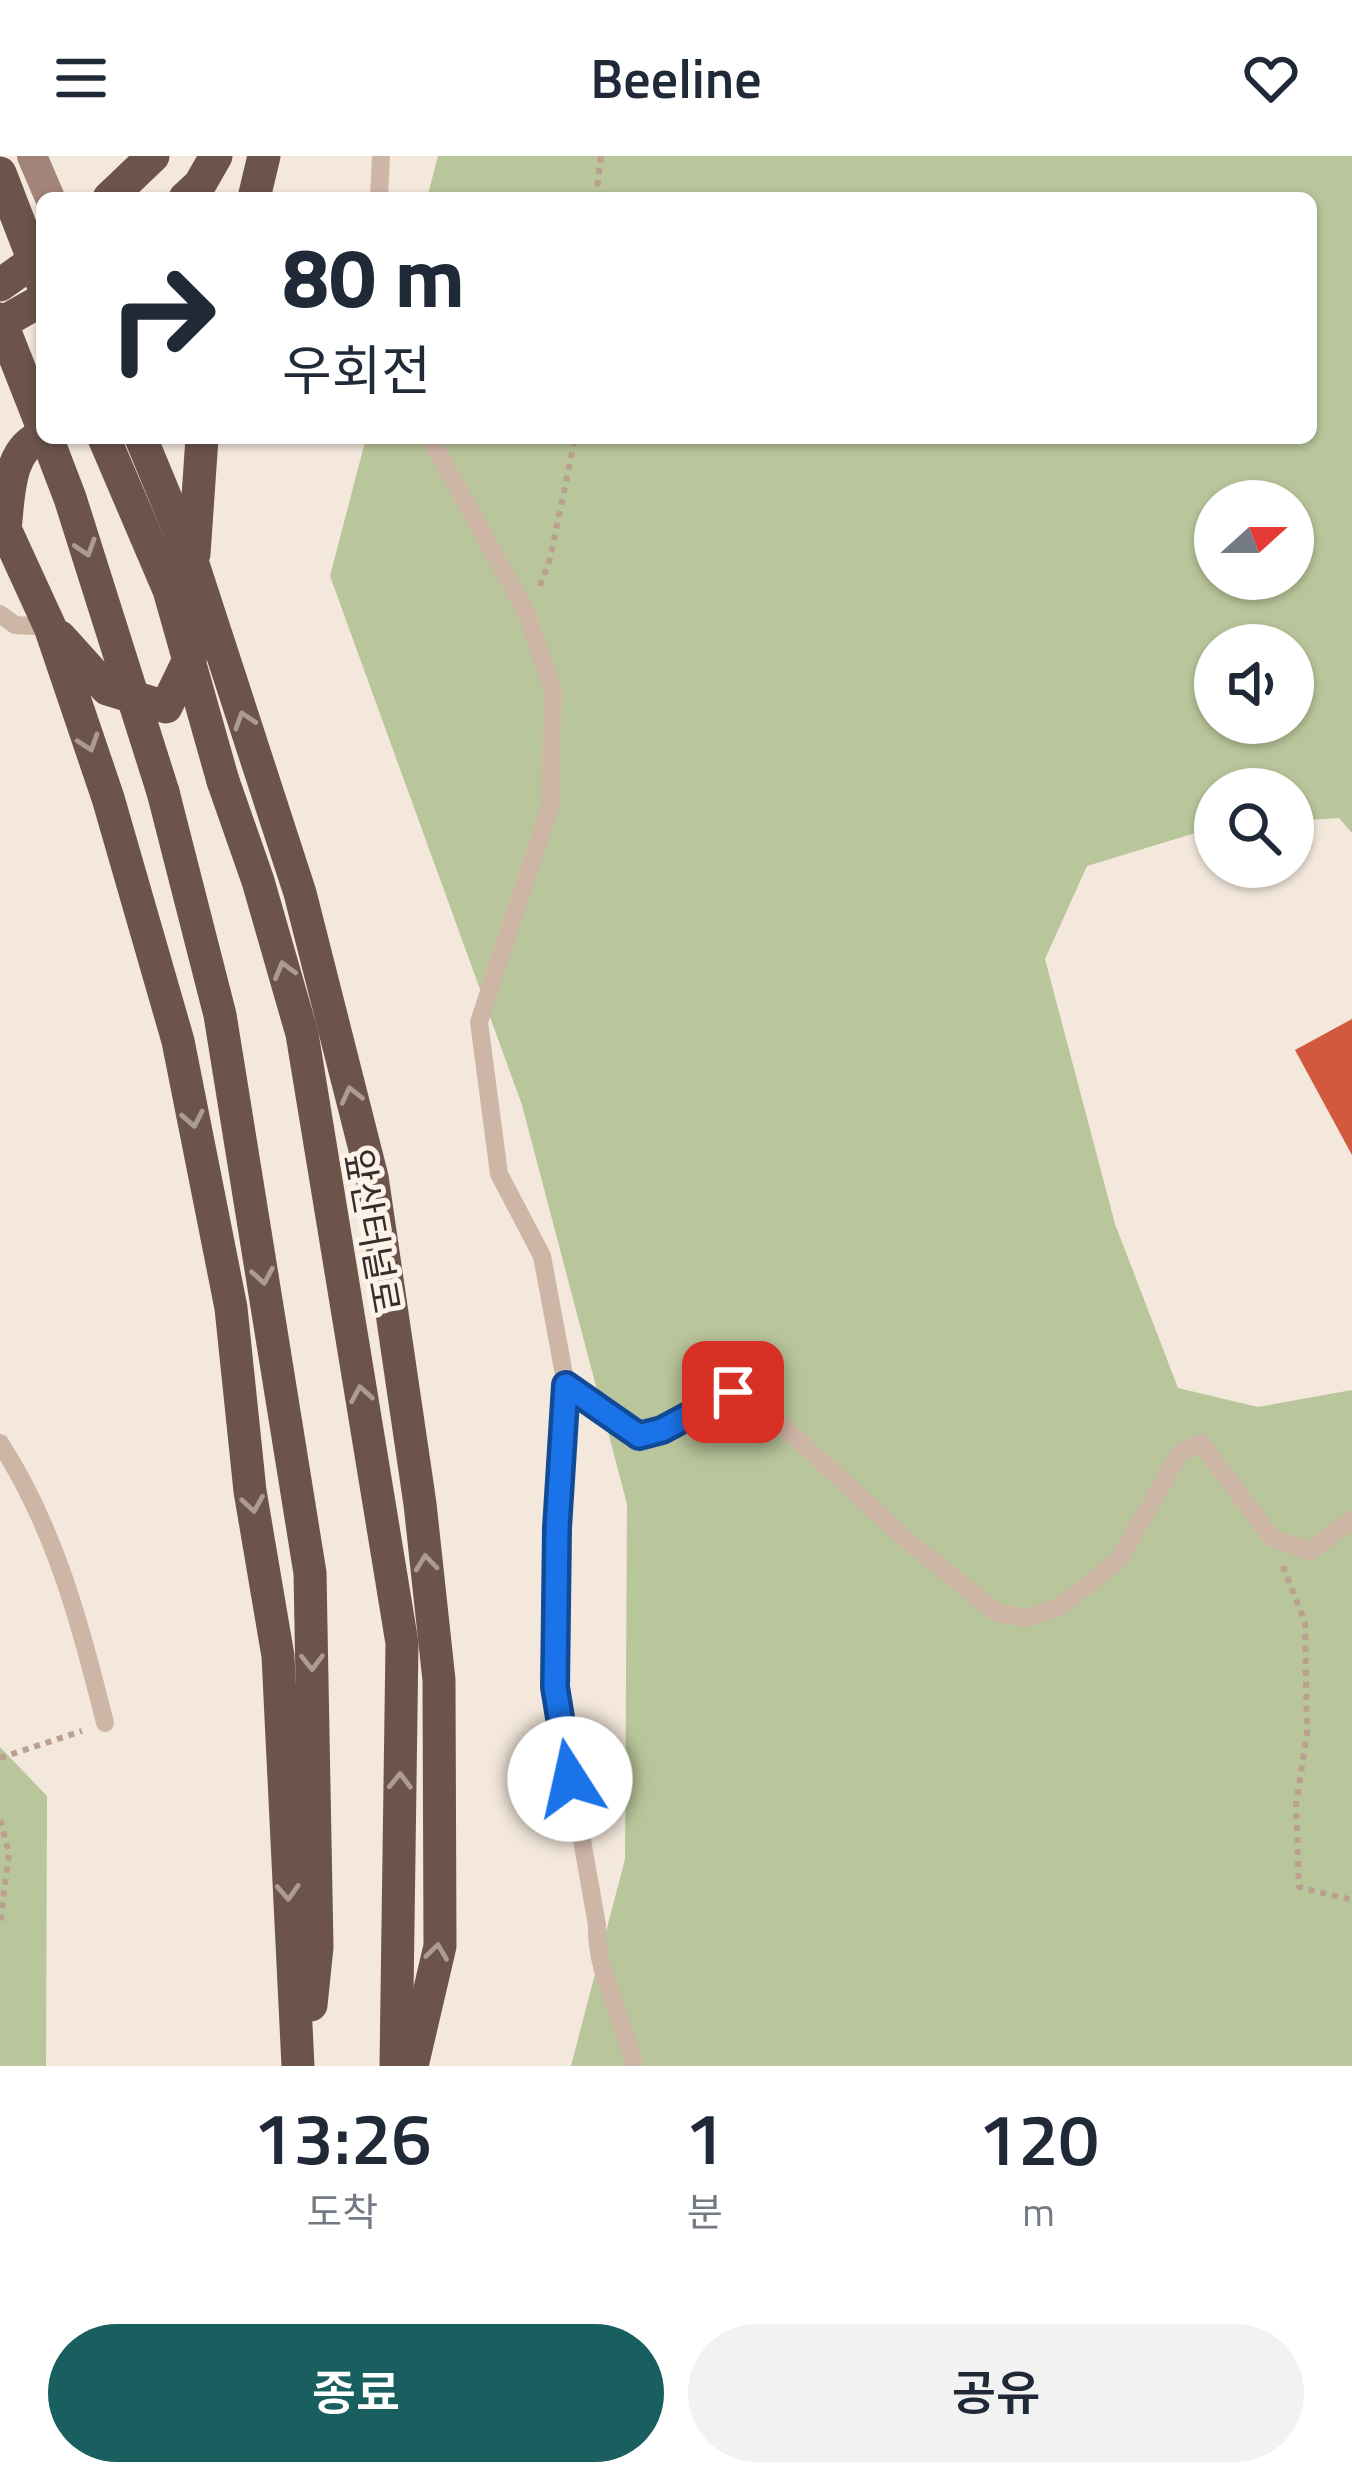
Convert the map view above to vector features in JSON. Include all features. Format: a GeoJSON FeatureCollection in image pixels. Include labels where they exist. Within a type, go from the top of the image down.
{"type":"FeatureCollection","features":[{"type":"Feature","properties":{"kind":"highway"},"geometry":{"type":"LineString","coordinates":[[115,192],[153,156]]}},
{"type":"Feature","properties":{"kind":"highway"},"geometry":{"type":"LineString","coordinates":[[191,192],[216,156]]}},
{"type":"Feature","properties":{"kind":"highway"},"geometry":{"type":"LineString","coordinates":[[255,192],[264,156]]}},
{"type":"Feature","properties":{"kind":"highway"},"geometry":{"type":"LineString","coordinates":[[0,173],[36,267]]}},
{"type":"Feature","properties":{"kind":"highway"},"geometry":{"type":"LineString","coordinates":[[0,285],[36,259]]}},
{"type":"Feature","properties":{"kind":"highway"},"geometry":{"type":"LineString","coordinates":[[36,303],[0,321],[36,411]]}},
{"type":"Feature","properties":{"kind":"highway"},"geometry":{"type":"LineString","coordinates":[[36,439],[15,461],[2,524],[50,627],[108,798],[178,1041],[231,1308],[250,1491],[278,1656],[302,2066]]}},
{"type":"Feature","properties":{"kind":"highway"},"geometry":{"type":"LineString","coordinates":[[47,444],[70,498],[164,792],[220,1015],[310,1573],[317,1947],[302,2066]]}},
{"type":"Feature","properties":{"kind":"highway","name":"앞산터널로"},"geometry":{"type":"LineString","coordinates":[[107,444],[169,590],[302,1034],[402,1643],[396,2066]]}},
{"type":"Feature","properties":{"kind":"highway"},"geometry":{"type":"LineString","coordinates":[[140,444],[194,564],[300,893],[372,1177],[420,1504],[439,1680],[440,1946],[412,2066]]}},
{"type":"Feature","properties":{"kind":"highway"},"geometry":{"type":"LineString","coordinates":[[50,627],[107,689],[166,707],[203,631],[194,564],[202,444]]}},
{"type":"Feature","properties":{"kind":"main road"},"geometry":{"type":"LineString","coordinates":[[32,156],[47,192]]}},
{"type":"Feature","properties":{"kind":"lane"},"geometry":{"type":"LineString","coordinates":[[379,192],[381,156]]}},
{"type":"Feature","properties":{"kind":"lane"},"geometry":{"type":"LineString","coordinates":[[433,444],[528,620],[553,690],[550,808],[478,1022],[499,1174],[542,1256],[566,1385],[557,1528],[555,1687],[597,1925],[596,1951],[628,2033],[634,2066]]}},
{"type":"Feature","properties":{"kind":"lane"},"geometry":{"type":"LineString","coordinates":[[0,614],[15,625],[50,627]]}},
{"type":"Feature","properties":{"kind":"lane"},"geometry":{"type":"LineString","coordinates":[[566,1385],[639,1436],[662,1430],[733,1392],[759,1405],[909,1542],[998,1613],[1026,1618],[1058,1608],[1118,1562],[1180,1453],[1201,1443],[1272,1538],[1310,1551],[1352,1520]]}},
{"type":"Feature","properties":{"kind":"lane"},"geometry":{"type":"LineString","coordinates":[[0,1443],[29,1488],[74,1604],[105,1724]]}},
{"type":"Feature","properties":{"kind":"path"},"geometry":{"type":"LineString","coordinates":[[597,192],[601,156]]}},
{"type":"Feature","properties":{"kind":"path"},"geometry":{"type":"LineString","coordinates":[[528,620],[550,559],[574,444]]}},
{"type":"Feature","properties":{"kind":"path"},"geometry":{"type":"LineString","coordinates":[[1272,1538],[1305,1623],[1307,1733],[1296,1805],[1299,1887],[1352,1900]]}},
{"type":"Feature","properties":{"kind":"path"},"geometry":{"type":"LineString","coordinates":[[0,1758],[105,1724]]}},
{"type":"Feature","properties":{"kind":"path"},"geometry":{"type":"LineString","coordinates":[[0,1820],[9,1853],[0,1924]]}},
{"type":"Feature","properties":{"kind":"green space"},"geometry":{"type":"Polygon","coordinates":[[[438,156],[1352,156],[1352,833],[1339,818],[1314,820],[1314,768],[1194,768],[1194,833],[1087,866],[1045,959],[1115,1224],[1178,1388],[1258,1407],[1352,1390],[1352,2066],[571,2066],[625,1859],[627,1504],[522,1105],[330,576],[364,444],[1317,444],[1317,192],[429,192],[438,156]]]}},
{"type":"Feature","properties":{"kind":"green space"},"geometry":{"type":"Polygon","coordinates":[[[0,1747],[47,1796],[46,2066],[0,2066],[0,1747]]]}},
{"type":"Feature","properties":{"kind":"building"},"geometry":{"type":"Polygon","coordinates":[[[1352,1019],[1352,1155],[1295,1050],[1352,1019]]]}},
{"type":"Feature","properties":{"kind":"route"},"geometry":{"type":"LineString","coordinates":[[570,1779],[555,1687],[557,1528],[566,1385],[639,1436],[662,1430],[733,1392]]}}]}
